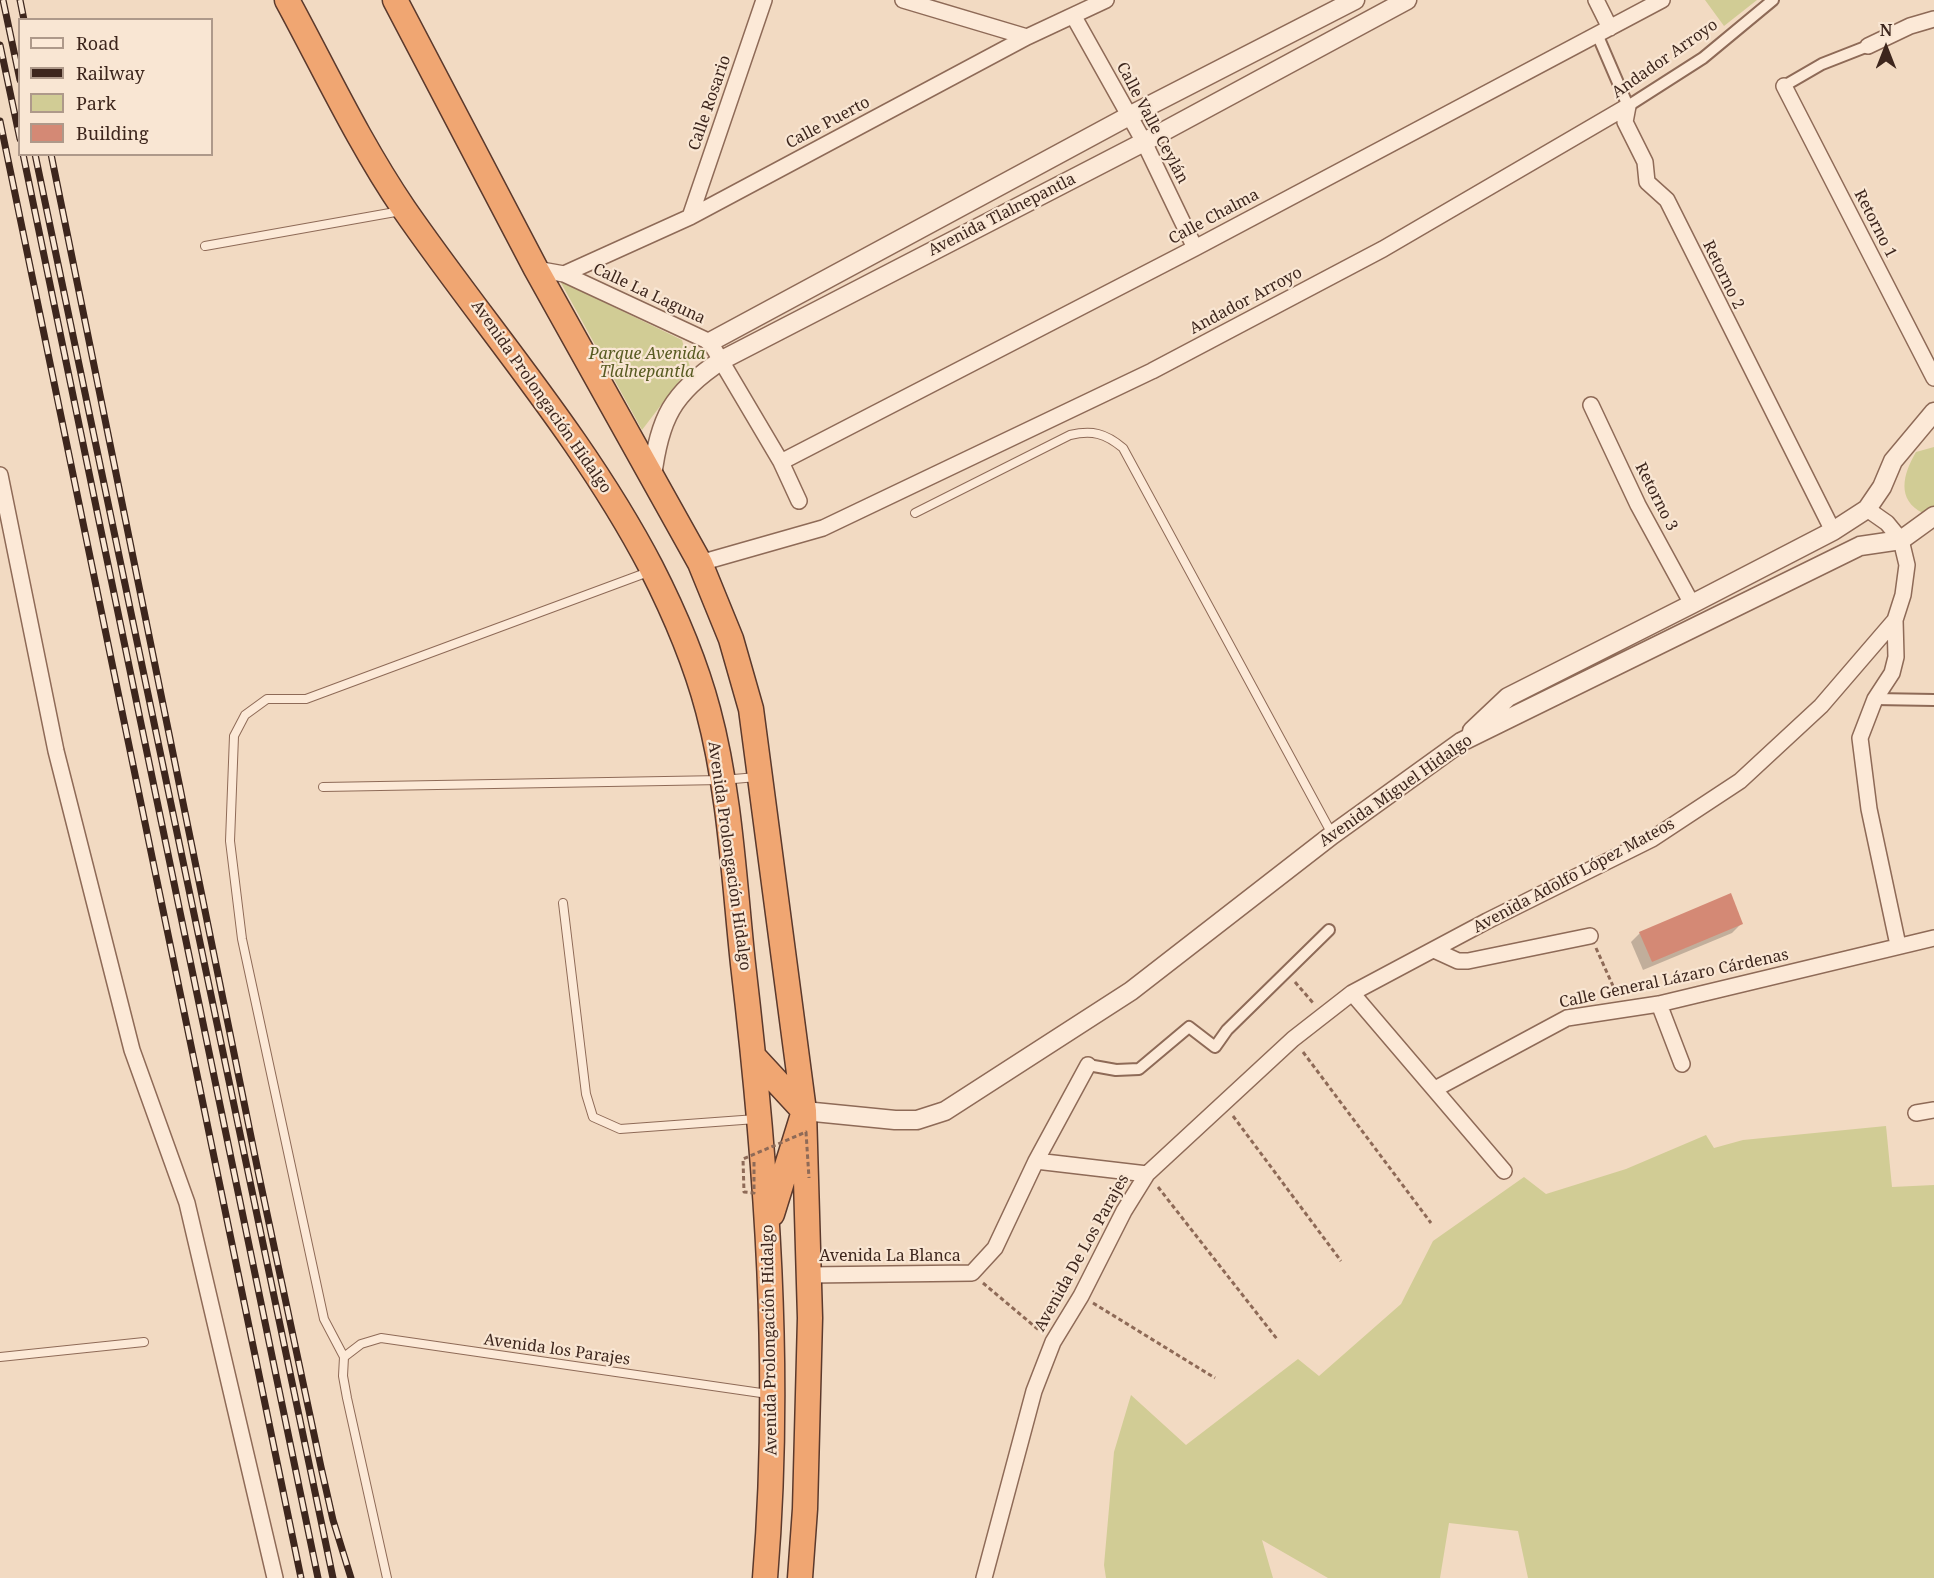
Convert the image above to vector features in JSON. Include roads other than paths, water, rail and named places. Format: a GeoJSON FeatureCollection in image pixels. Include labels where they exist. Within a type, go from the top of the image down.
{"type":"FeatureCollection","features":[{"type":"Feature","properties":{"kind":"highway","name":"Avenida Prolongación Hidalgo"},"geometry":{"type":"LineString","coordinates":[[287,0],[380,172],[405,210],[555,411],[606,485],[653,571],[689,652],[699,681],[708,711],[722,780],[755,1058],[769,1222],[771,1507],[765,1578]]}},
{"type":"Feature","properties":{"kind":"highway","name":"Avenida Prolongación Hidalgo"},"geometry":{"type":"LineString","coordinates":[[395,0],[536,269],[700,563],[731,639],[751,709],[762,776],[804,1111],[809,1275],[805,1509],[800,1578]]}},
{"type":"Feature","properties":{"kind":"highway"},"geometry":{"type":"LineString","coordinates":[[409,24],[411,0]]}},
{"type":"Feature","properties":{"kind":"highway"},"geometry":{"type":"LineString","coordinates":[[755,1058],[804,1111],[780,1195],[769,1222]]}},
{"type":"Feature","properties":{"kind":"highway"},"geometry":{"type":"LineString","coordinates":[[771,1507],[805,1509]]}},
{"type":"Feature","properties":{"kind":"street","name":"Calle Rosario"},"geometry":{"type":"LineString","coordinates":[[690,217],[764,0]]}},
{"type":"Feature","properties":{"kind":"street"},"geometry":{"type":"LineString","coordinates":[[903,0],[1028,37]]}},
{"type":"Feature","properties":{"kind":"street","name":"Calle Puerto"},"geometry":{"type":"LineString","coordinates":[[564,274],[690,217],[1028,37],[1106,0]]}},
{"type":"Feature","properties":{"kind":"street","name":"Avenida Tlalnepantla"},"geometry":{"type":"LineString","coordinates":[[710,342],[1129,116],[1354,0]]}},
{"type":"Feature","properties":{"kind":"street","name":"Avenida Tlalnepantla"},"geometry":{"type":"LineString","coordinates":[[652,477],[656,443],[666,413],[700,374],[722,360],[1144,142],[1407,0]]}},
{"type":"Feature","properties":{"kind":"street"},"geometry":{"type":"LineString","coordinates":[[1596,0],[1603,31]]}},
{"type":"Feature","properties":{"kind":"street","name":"Calle Chalma"},"geometry":{"type":"LineString","coordinates":[[781,462],[1195,248],[1662,0]]}},
{"type":"Feature","properties":{"kind":"street","name":"Andador Arroyo"},"geometry":{"type":"LineString","coordinates":[[700,563],[823,528],[1152,371],[1383,249],[1628,106],[1703,57],[1773,0]]}},
{"type":"Feature","properties":{"kind":"street","name":"Calle Valle Ceylán"},"geometry":{"type":"LineString","coordinates":[[1074,17],[1144,142],[1195,248]]}},
{"type":"Feature","properties":{"kind":"street"},"geometry":{"type":"LineString","coordinates":[[1784,86],[1822,64],[1910,26],[1934,19]]}},
{"type":"Feature","properties":{"kind":"street","name":"Retorno 2"},"geometry":{"type":"LineString","coordinates":[[1603,31],[1628,106],[1625,122],[1645,162],[1647,182],[1667,200],[1833,531]]}},
{"type":"Feature","properties":{"kind":"street","name":"Retorno 1"},"geometry":{"type":"LineString","coordinates":[[1784,86],[1934,378]]}},
{"type":"Feature","properties":{"kind":"street","name":"Calle La Laguna"},"geometry":{"type":"LineString","coordinates":[[536,269],[564,274],[710,342],[781,462],[799,501]]}},
{"type":"Feature","properties":{"kind":"street","name":"Retorno 3"},"geometry":{"type":"LineString","coordinates":[[1591,405],[1638,505],[1692,604]]}},
{"type":"Feature","properties":{"kind":"street"},"geometry":{"type":"LineString","coordinates":[[1461,742],[1508,697],[1833,531],[1868,509],[1882,487],[1893,461],[1934,412]]}},
{"type":"Feature","properties":{"kind":"street"},"geometry":{"type":"LineString","coordinates":[[0,475],[59,762],[132,1050],[188,1203],[275,1578]]}},
{"type":"Feature","properties":{"kind":"street"},"geometry":{"type":"LineString","coordinates":[[1868,509],[1887,523],[1900,540],[1934,516]]}},
{"type":"Feature","properties":{"kind":"street","name":"Avenida Adolfo López Mateos"},"geometry":{"type":"LineString","coordinates":[[1352,993],[1652,839],[1740,782],[1821,706],[1895,620],[1903,595],[1907,566],[1900,540]]}},
{"type":"Feature","properties":{"kind":"street","name":"Avenida Miguel Hidalgo"},"geometry":{"type":"LineString","coordinates":[[804,1111],[917,1120],[945,1111],[1131,991],[1332,835],[1461,742],[1860,546],[1900,540]]}},
{"type":"Feature","properties":{"kind":"street"},"geometry":{"type":"LineString","coordinates":[[1895,620],[1896,657],[1892,673],[1875,699],[1860,738],[1869,809],[1898,945]]}},
{"type":"Feature","properties":{"kind":"street"},"geometry":{"type":"LineString","coordinates":[[1875,699],[1934,700]]}},
{"type":"Feature","properties":{"kind":"street"},"geometry":{"type":"LineString","coordinates":[[1147,1174],[1036,1161],[1088,1065],[1116,1070],[1138,1069],[1189,1027],[1215,1047],[1227,1030],[1329,930]]}},
{"type":"Feature","properties":{"kind":"street"},"geometry":{"type":"LineString","coordinates":[[1434,950],[1458,961],[1468,961],[1590,936]]}},
{"type":"Feature","properties":{"kind":"street","name":"Calle General Lázaro Cárdenas"},"geometry":{"type":"LineString","coordinates":[[1435,1089],[1566,1018],[1659,1004],[1754,984],[1898,945],[1934,938]]}},
{"type":"Feature","properties":{"kind":"street"},"geometry":{"type":"LineString","coordinates":[[1352,993],[1504,1171]]}},
{"type":"Feature","properties":{"kind":"street","name":"Avenida De Los Parajes"},"geometry":{"type":"LineString","coordinates":[[984,1578],[1022,1435],[1053,1342],[1082,1296],[1124,1211],[1147,1174],[1222,1102],[1293,1039],[1352,993]]}},
{"type":"Feature","properties":{"kind":"street"},"geometry":{"type":"LineString","coordinates":[[1659,1004],[1682,1064]]}},
{"type":"Feature","properties":{"kind":"street"},"geometry":{"type":"LineString","coordinates":[[1916,1113],[1934,1110]]}},
{"type":"Feature","properties":{"kind":"street","name":"Avenida La Blanca"},"geometry":{"type":"LineString","coordinates":[[809,1275],[972,1274],[995,1248],[1036,1161]]}},
{"type":"Feature","properties":{"kind":"lane"},"geometry":{"type":"LineString","coordinates":[[205,246],[405,210]]}},
{"type":"Feature","properties":{"kind":"lane"},"geometry":{"type":"LineString","coordinates":[[915,513],[1070,435],[1090,431],[1110,437],[1123,448],[1332,835]]}},
{"type":"Feature","properties":{"kind":"lane"},"geometry":{"type":"LineString","coordinates":[[387,1578],[347,1398],[343,1376],[344,1358],[324,1319],[242,939],[230,841],[234,736],[245,715],[267,699],[306,699],[653,571]]}},
{"type":"Feature","properties":{"kind":"lane"},"geometry":{"type":"LineString","coordinates":[[323,787],[722,780],[762,776]]}},
{"type":"Feature","properties":{"kind":"lane"},"geometry":{"type":"LineString","coordinates":[[563,903],[586,1094],[592,1117],[620,1129],[761,1119]]}},
{"type":"Feature","properties":{"kind":"lane","name":"Avenida los Parajes"},"geometry":{"type":"LineString","coordinates":[[344,1358],[360,1344],[381,1338],[771,1395]]}},
{"type":"Feature","properties":{"kind":"lane"},"geometry":{"type":"LineString","coordinates":[[0,1357],[144,1342]]}},
{"type":"Feature","properties":{"kind":"railway"},"geometry":{"type":"LineString","coordinates":[[3,0],[18,71]]}},
{"type":"Feature","properties":{"kind":"railway"},"geometry":{"type":"LineString","coordinates":[[20,0],[24,18]]}},
{"type":"Feature","properties":{"kind":"railway"},"geometry":{"type":"LineString","coordinates":[[0,45],[18,130]]}},
{"type":"Feature","properties":{"kind":"railway"},"geometry":{"type":"LineString","coordinates":[[0,121],[301,1578]]}},
{"type":"Feature","properties":{"kind":"railway"},"geometry":{"type":"LineString","coordinates":[[23,156],[318,1578]]}},
{"type":"Feature","properties":{"kind":"railway"},"geometry":{"type":"LineString","coordinates":[[35,156],[333,1578]]}},
{"type":"Feature","properties":{"kind":"railway"},"geometry":{"type":"LineString","coordinates":[[51,156],[259,1176],[333,1520],[351,1578]]}},
{"type":"Feature","properties":{"kind":"park label","name":"Parque Avenida Tlalnepantla"},"geometry":{"type":"Point","coordinates":[647,363]}}]}
